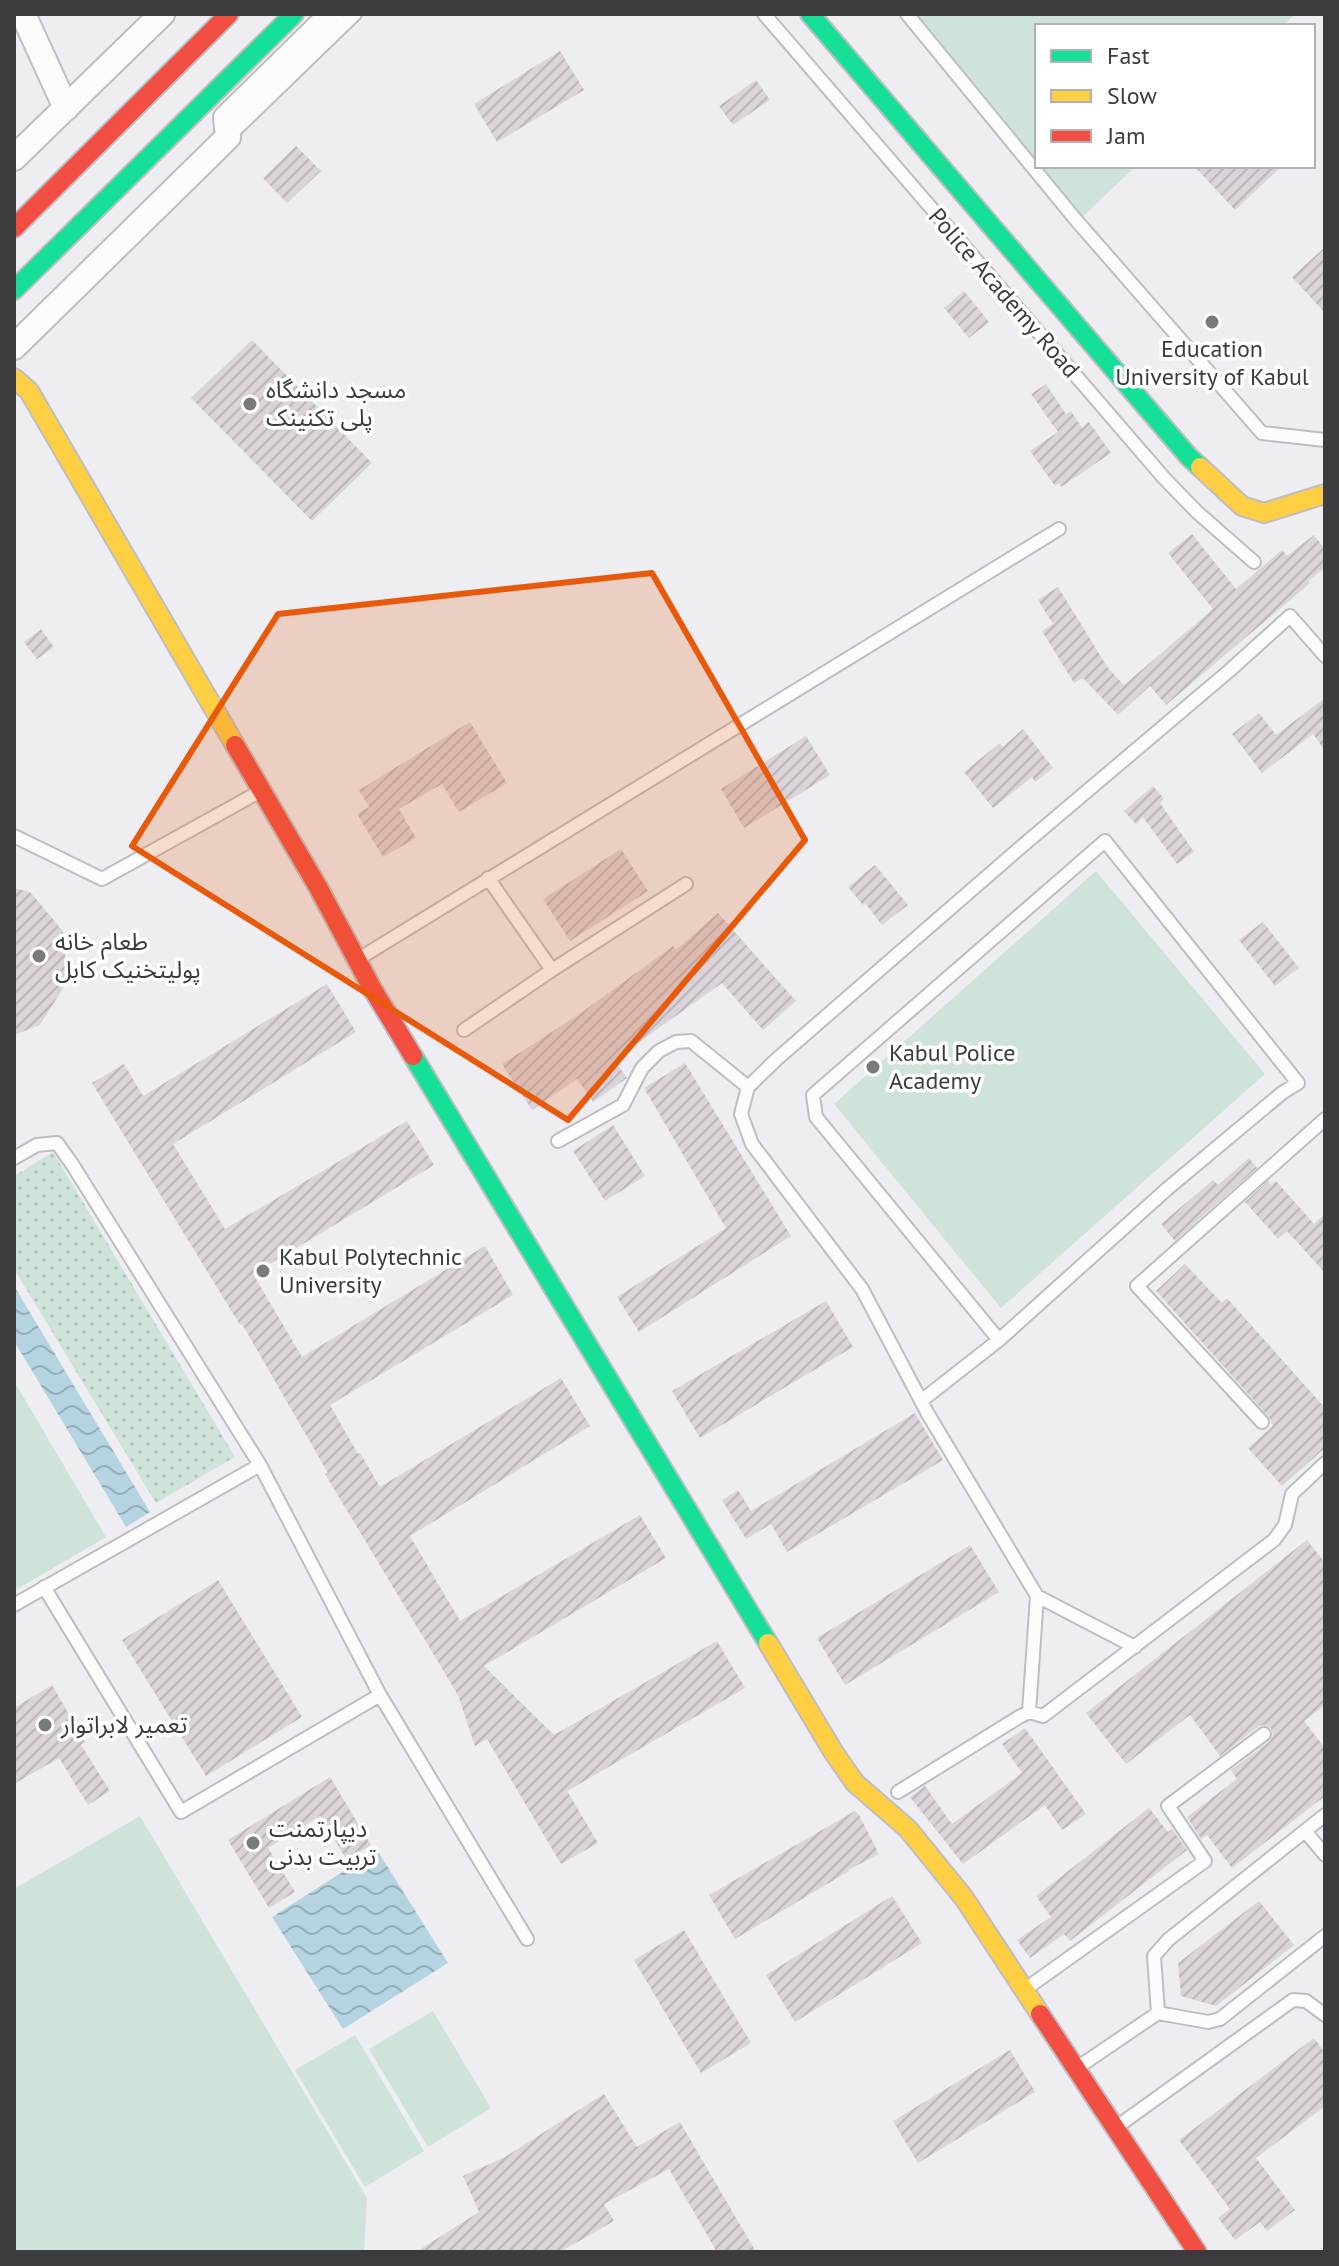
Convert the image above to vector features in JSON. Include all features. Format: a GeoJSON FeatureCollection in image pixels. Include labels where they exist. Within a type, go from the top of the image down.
{"type":"FeatureCollection","features":[{"type":"Feature","properties":{"kind":"street"},"geometry":{"type":"LineString","coordinates":[[23,14],[66,108]]}},
{"type":"Feature","properties":{"kind":"street"},"geometry":{"type":"LineString","coordinates":[[14,158],[162,14]]}},
{"type":"Feature","properties":{"kind":"street"},"geometry":{"type":"LineString","coordinates":[[14,228],[229,14]]}},
{"type":"Feature","properties":{"kind":"street"},"geometry":{"type":"LineString","coordinates":[[14,290],[294,14]]}},
{"type":"Feature","properties":{"kind":"street"},"geometry":{"type":"LineString","coordinates":[[14,347],[228,137],[226,118],[332,14]]}},
{"type":"Feature","properties":{"kind":"street"},"geometry":{"type":"LineString","coordinates":[[810,14],[1189,457],[1242,506],[1264,513],[1325,494]]}},
{"type":"Feature","properties":{"kind":"street"},"geometry":{"type":"LineString","coordinates":[[14,378],[29,391],[318,887],[356,961],[792,1687],[855,1783],[908,1829],[964,1898],[1197,2252]]}},
{"type":"Feature","properties":{"kind":"lane"},"geometry":{"type":"LineString","coordinates":[[228,137],[355,14]]}},
{"type":"Feature","properties":{"kind":"lane","name":"Police Academy Road"},"geometry":{"type":"LineString","coordinates":[[764,14],[1164,478],[1254,562]]}},
{"type":"Feature","properties":{"kind":"lane"},"geometry":{"type":"LineString","coordinates":[[907,14],[1076,220],[1262,433],[1325,440]]}},
{"type":"Feature","properties":{"kind":"lane"},"geometry":{"type":"LineString","coordinates":[[356,961],[1059,529]]}},
{"type":"Feature","properties":{"kind":"lane"},"geometry":{"type":"LineString","coordinates":[[1135,1647],[1037,1596],[921,1401],[862,1289],[752,1144],[741,1114],[748,1087],[778,1058],[1290,616],[1325,656]]}},
{"type":"Feature","properties":{"kind":"lane"},"geometry":{"type":"LineString","coordinates":[[14,836],[102,879],[262,791]]}},
{"type":"Feature","properties":{"kind":"lane"},"geometry":{"type":"LineString","coordinates":[[921,1401],[999,1340],[1167,1189],[1298,1083],[1105,841],[813,1095],[816,1117],[999,1340]]}},
{"type":"Feature","properties":{"kind":"lane"},"geometry":{"type":"LineString","coordinates":[[488,878],[552,970]]}},
{"type":"Feature","properties":{"kind":"lane"},"geometry":{"type":"LineString","coordinates":[[464,1030],[686,884]]}},
{"type":"Feature","properties":{"kind":"lane"},"geometry":{"type":"LineString","coordinates":[[558,1141],[623,1105],[642,1068],[659,1051],[676,1042],[691,1041],[748,1087]]}},
{"type":"Feature","properties":{"kind":"lane"},"geometry":{"type":"LineString","coordinates":[[1262,1422],[1137,1286],[1325,1119]]}},
{"type":"Feature","properties":{"kind":"lane"},"geometry":{"type":"LineString","coordinates":[[14,1158],[37,1145],[57,1143],[260,1465],[380,1695],[527,1939]]}},
{"type":"Feature","properties":{"kind":"lane"},"geometry":{"type":"LineString","coordinates":[[898,1792],[1029,1712],[1043,1716],[1274,1540],[1285,1525],[1292,1494],[1325,1463]]}},
{"type":"Feature","properties":{"kind":"lane"},"geometry":{"type":"LineString","coordinates":[[14,1605],[260,1465]]}},
{"type":"Feature","properties":{"kind":"lane"},"geometry":{"type":"LineString","coordinates":[[44,1587],[181,1812],[380,1695]]}},
{"type":"Feature","properties":{"kind":"lane"},"geometry":{"type":"LineString","coordinates":[[1029,1712],[1037,1596]]}},
{"type":"Feature","properties":{"kind":"lane"},"geometry":{"type":"LineString","coordinates":[[1025,1990],[1205,1861],[1168,1806],[1264,1734]]}},
{"type":"Feature","properties":{"kind":"lane"},"geometry":{"type":"LineString","coordinates":[[1158,2013],[1154,1956],[1168,1940],[1325,1815]]}},
{"type":"Feature","properties":{"kind":"lane"},"geometry":{"type":"LineString","coordinates":[[1305,1831],[1325,1855]]}},
{"type":"Feature","properties":{"kind":"lane"},"geometry":{"type":"LineString","coordinates":[[1076,2068],[1158,2013],[1208,2022],[1220,2019],[1325,1936]]}},
{"type":"Feature","properties":{"kind":"lane"},"geometry":{"type":"LineString","coordinates":[[1116,2128],[1293,2000],[1306,2001],[1325,2015]]}},
{"type":"Feature","properties":{"kind":"highlighted area"},"geometry":{"type":"Polygon","coordinates":[[[652,573],[805,840],[568,1120],[132,846],[278,614],[652,573]]]}},
{"type":"Feature","properties":{"kind":"green space"},"geometry":{"type":"Polygon","coordinates":[[[914,14],[1295,14],[1285,24],[1035,24],[1035,167],[914,14]]]}},
{"type":"Feature","properties":{"kind":"green space"},"geometry":{"type":"Polygon","coordinates":[[[1036,168],[1134,168],[1078,221],[1036,168]]]}},
{"type":"Feature","properties":{"kind":"green space"},"geometry":{"type":"Polygon","coordinates":[[[1096,871],[1265,1074],[1001,1308],[834,1104],[1096,871]]]}},
{"type":"Feature","properties":{"kind":"green space"},"geometry":{"type":"Polygon","coordinates":[[[53,1152],[235,1457],[156,1503],[14,1269],[14,1176],[53,1152]]]}},
{"type":"Feature","properties":{"kind":"green space"},"geometry":{"type":"Polygon","coordinates":[[[14,1381],[106,1537],[14,1591],[14,1381]]]}},
{"type":"Feature","properties":{"kind":"green space"},"geometry":{"type":"Polygon","coordinates":[[[140,1816],[367,2198],[364,2252],[14,2252],[14,1889],[140,1816]]]}},
{"type":"Feature","properties":{"kind":"green space"},"geometry":{"type":"Polygon","coordinates":[[[433,2011],[491,2108],[428,2147],[369,2049],[433,2011]]]}},
{"type":"Feature","properties":{"kind":"green space"},"geometry":{"type":"Polygon","coordinates":[[[355,2035],[424,2151],[365,2187],[295,2070],[355,2035]]]}},
{"type":"Feature","properties":{"kind":"water"},"geometry":{"type":"Polygon","coordinates":[[[14,1286],[150,1512],[126,1527],[14,1341],[14,1286]]]}},
{"type":"Feature","properties":{"kind":"water"},"geometry":{"type":"Polygon","coordinates":[[[377,1850],[448,1963],[343,2029],[272,1917],[377,1850]]]}},
{"type":"Feature","properties":{"kind":"building"},"geometry":{"type":"Polygon","coordinates":[[[560,51],[584,90],[497,142],[474,104],[560,51]]]}},
{"type":"Feature","properties":{"kind":"building"},"geometry":{"type":"Polygon","coordinates":[[[756,80],[770,100],[733,125],[719,106],[756,80]]]}},
{"type":"Feature","properties":{"kind":"building"},"geometry":{"type":"Polygon","coordinates":[[[296,146],[321,171],[287,203],[263,178],[296,146]]]}},
{"type":"Feature","properties":{"kind":"building"},"geometry":{"type":"Polygon","coordinates":[[[1196,168],[1280,168],[1235,210],[1196,168]]]}},
{"type":"Feature","properties":{"kind":"building"},"geometry":{"type":"Polygon","coordinates":[[[1325,247],[1325,313],[1292,277],[1325,247]]]}},
{"type":"Feature","properties":{"kind":"building"},"geometry":{"type":"Polygon","coordinates":[[[964,291],[989,322],[969,338],[944,308],[964,291]]]}},
{"type":"Feature","properties":{"kind":"building"},"geometry":{"type":"Polygon","coordinates":[[[252,340],[372,463],[312,521],[191,398],[252,340]]]}},
{"type":"Feature","properties":{"kind":"building"},"geometry":{"type":"Polygon","coordinates":[[[1046,384],[1066,414],[1071,411],[1082,428],[1089,422],[1111,453],[1061,487],[1059,483],[1055,486],[1030,451],[1058,432],[1031,394],[1046,384]]]}},
{"type":"Feature","properties":{"kind":"building"},"geometry":{"type":"Polygon","coordinates":[[[1192,534],[1236,589],[1282,550],[1287,556],[1314,535],[1325,549],[1325,568],[1166,705],[1150,686],[1118,715],[1083,678],[1074,683],[1042,631],[1053,624],[1038,600],[1058,587],[1108,668],[1124,685],[1213,609],[1168,553],[1192,534]]]}},
{"type":"Feature","properties":{"kind":"building"},"geometry":{"type":"Polygon","coordinates":[[[41,629],[54,647],[37,659],[24,642],[41,629]]]}},
{"type":"Feature","properties":{"kind":"building"},"geometry":{"type":"Polygon","coordinates":[[[1325,698],[1325,751],[1313,734],[1262,773],[1232,734],[1259,713],[1276,735],[1325,698]]]}},
{"type":"Feature","properties":{"kind":"building"},"geometry":{"type":"Polygon","coordinates":[[[470,722],[507,783],[459,812],[442,784],[399,809],[416,838],[383,857],[357,814],[369,807],[359,790],[470,722]]]}},
{"type":"Feature","properties":{"kind":"building"},"geometry":{"type":"Polygon","coordinates":[[[1023,729],[1053,768],[1035,782],[1032,777],[993,808],[964,772],[1000,743],[1003,747],[1023,729]]]}},
{"type":"Feature","properties":{"kind":"building"},"geometry":{"type":"Polygon","coordinates":[[[806,736],[830,775],[744,828],[721,789],[806,736]]]}},
{"type":"Feature","properties":{"kind":"building"},"geometry":{"type":"Polygon","coordinates":[[[1153,786],[1164,799],[1160,803],[1194,852],[1177,864],[1143,817],[1136,824],[1124,811],[1153,786]]]}},
{"type":"Feature","properties":{"kind":"building"},"geometry":{"type":"Polygon","coordinates":[[[621,849],[648,891],[570,941],[543,899],[621,849]]]}},
{"type":"Feature","properties":{"kind":"building"},"geometry":{"type":"Polygon","coordinates":[[[875,865],[908,905],[882,925],[848,887],[875,865]]]}},
{"type":"Feature","properties":{"kind":"building","name":"طعام خانه پولیتخنیک کابل"},"geometry":{"type":"Polygon","coordinates":[[[14,888],[30,892],[63,931],[67,982],[40,1025],[14,1035],[14,888]]]}},
{"type":"Feature","properties":{"kind":"building"},"geometry":{"type":"Polygon","coordinates":[[[718,913],[796,1001],[763,1030],[722,983],[614,1060],[627,1078],[593,1102],[577,1079],[532,1110],[502,1064],[581,1013],[673,946],[676,950],[718,913]]]}},
{"type":"Feature","properties":{"kind":"building"},"geometry":{"type":"Polygon","coordinates":[[[1263,922],[1299,968],[1275,986],[1239,940],[1263,922]]]}},
{"type":"Feature","properties":{"kind":"building"},"geometry":{"type":"Polygon","coordinates":[[[327,984],[356,1032],[173,1144],[225,1229],[407,1121],[434,1165],[253,1274],[302,1357],[485,1246],[513,1295],[330,1405],[358,1454],[380,1487],[561,1378],[590,1426],[410,1536],[460,1621],[640,1515],[666,1558],[484,1666],[554,1735],[717,1641],[745,1688],[567,1791],[598,1843],[561,1864],[487,1739],[475,1746],[458,1695],[325,1474],[328,1473],[242,1324],[92,1083],[124,1064],[143,1096],[327,984]]]}},
{"type":"Feature","properties":{"kind":"building"},"geometry":{"type":"Polygon","coordinates":[[[685,1063],[791,1236],[639,1332],[617,1297],[726,1228],[644,1088],[685,1063]]]}},
{"type":"Feature","properties":{"kind":"building"},"geometry":{"type":"Polygon","coordinates":[[[613,1125],[645,1176],[605,1201],[573,1151],[613,1125]]]}},
{"type":"Feature","properties":{"kind":"building"},"geometry":{"type":"Polygon","coordinates":[[[1249,1158],[1257,1168],[1175,1241],[1161,1224],[1213,1180],[1218,1185],[1249,1158]]]}},
{"type":"Feature","properties":{"kind":"building"},"geometry":{"type":"Polygon","coordinates":[[[1268,1181],[1271,1185],[1276,1181],[1314,1224],[1325,1214],[1325,1273],[1287,1231],[1278,1239],[1245,1202],[1268,1181]]]}},
{"type":"Feature","properties":{"kind":"building"},"geometry":{"type":"Polygon","coordinates":[[[1185,1264],[1222,1303],[1227,1298],[1325,1408],[1325,1448],[1282,1486],[1248,1448],[1273,1426],[1269,1417],[1156,1291],[1185,1264]]]}},
{"type":"Feature","properties":{"kind":"building"},"geometry":{"type":"Polygon","coordinates":[[[826,1301],[853,1347],[700,1438],[672,1391],[826,1301]]]}},
{"type":"Feature","properties":{"kind":"building"},"geometry":{"type":"Polygon","coordinates":[[[915,1413],[943,1460],[787,1552],[771,1524],[746,1539],[722,1500],[738,1490],[751,1511],[915,1413]]]}},
{"type":"Feature","properties":{"kind":"building"},"geometry":{"type":"Polygon","coordinates":[[[1307,1540],[1325,1563],[1325,1705],[1304,1721],[1325,1748],[1325,1796],[1232,1868],[1207,1835],[1201,1839],[1187,1817],[1237,1779],[1231,1770],[1270,1741],[1273,1734],[1271,1728],[1259,1726],[1220,1756],[1190,1715],[1126,1764],[1086,1713],[1307,1540]]]}},
{"type":"Feature","properties":{"kind":"building"},"geometry":{"type":"Polygon","coordinates":[[[970,1545],[999,1592],[845,1685],[817,1638],[970,1545]]]}},
{"type":"Feature","properties":{"kind":"building"},"geometry":{"type":"Polygon","coordinates":[[[218,1580],[302,1717],[206,1776],[122,1640],[218,1580]]]}},
{"type":"Feature","properties":{"kind":"building","name":"تعمیر لابراتوار"},"geometry":{"type":"Polygon","coordinates":[[[52,1685],[85,1742],[81,1745],[110,1791],[88,1805],[59,1758],[14,1784],[14,1708],[52,1685]]]}},
{"type":"Feature","properties":{"kind":"building"},"geometry":{"type":"Polygon","coordinates":[[[1025,1728],[1086,1814],[1062,1830],[1045,1805],[963,1864],[910,1797],[925,1786],[952,1824],[1022,1773],[1002,1744],[1025,1728]]]}},
{"type":"Feature","properties":{"kind":"building","name":"دیپارتمنت تربیت بدنی"},"geometry":{"type":"Polygon","coordinates":[[[330,1777],[371,1845],[347,1860],[320,1816],[268,1848],[295,1892],[269,1908],[228,1840],[330,1777]]]}},
{"type":"Feature","properties":{"kind":"building"},"geometry":{"type":"Polygon","coordinates":[[[1149,1808],[1168,1832],[1172,1829],[1187,1850],[1070,1941],[1064,1934],[1030,1958],[1017,1940],[1051,1917],[1036,1896],[1149,1808]]]}},
{"type":"Feature","properties":{"kind":"building"},"geometry":{"type":"Polygon","coordinates":[[[855,1811],[879,1854],[735,1939],[709,1895],[855,1811]]]}},
{"type":"Feature","properties":{"kind":"building"},"geometry":{"type":"Polygon","coordinates":[[[892,1896],[922,1943],[795,2022],[766,1975],[892,1896]]]}},
{"type":"Feature","properties":{"kind":"building"},"geometry":{"type":"Polygon","coordinates":[[[1259,1901],[1294,1945],[1216,2006],[1181,1996],[1178,1963],[1259,1901]]]}},
{"type":"Feature","properties":{"kind":"building"},"geometry":{"type":"Polygon","coordinates":[[[684,1930],[751,2043],[701,2073],[634,1960],[684,1930]]]}},
{"type":"Feature","properties":{"kind":"building"},"geometry":{"type":"Polygon","coordinates":[[[1314,2038],[1325,2053],[1325,2106],[1256,2158],[1295,2210],[1267,2231],[1260,2222],[1235,2240],[1218,2218],[1230,2209],[1179,2140],[1314,2038]]]}},
{"type":"Feature","properties":{"kind":"building"},"geometry":{"type":"Polygon","coordinates":[[[1010,2050],[1035,2092],[918,2163],[893,2121],[1010,2050]]]}},
{"type":"Feature","properties":{"kind":"building"},"geometry":{"type":"Polygon","coordinates":[[[604,2094],[637,2147],[680,2122],[756,2252],[717,2252],[669,2169],[604,2204],[614,2221],[560,2252],[416,2252],[479,2212],[463,2176],[505,2157],[604,2094]]]}},
{"type":"Feature","properties":{"kind":"traffic: fast"},"geometry":{"type":"LineString","coordinates":[[14,290],[294,14]]}},
{"type":"Feature","properties":{"kind":"traffic: fast"},"geometry":{"type":"LineString","coordinates":[[810,14],[1200,467]]}},
{"type":"Feature","properties":{"kind":"traffic: fast"},"geometry":{"type":"LineString","coordinates":[[413,1056],[768,1643]]}},
{"type":"Feature","properties":{"kind":"traffic: slow"},"geometry":{"type":"LineString","coordinates":[[14,378],[29,391],[235,745]]}},
{"type":"Feature","properties":{"kind":"traffic: slow"},"geometry":{"type":"LineString","coordinates":[[1200,467],[1242,506],[1264,513],[1325,494]]}},
{"type":"Feature","properties":{"kind":"traffic: slow"},"geometry":{"type":"LineString","coordinates":[[768,1643],[855,1783],[908,1829],[964,1898],[1040,2014]]}},
{"type":"Feature","properties":{"kind":"traffic: jam"},"geometry":{"type":"LineString","coordinates":[[14,228],[229,14]]}},
{"type":"Feature","properties":{"kind":"traffic: jam"},"geometry":{"type":"LineString","coordinates":[[235,745],[413,1056]]}},
{"type":"Feature","properties":{"kind":"traffic: jam"},"geometry":{"type":"LineString","coordinates":[[1040,2014],[1197,2252]]}},
{"type":"Feature","properties":{"kind":"place","name":"Education University of Kabul"},"geometry":{"type":"Point","coordinates":[1212,322]}},
{"type":"Feature","properties":{"kind":"place","name":"مسجد دانشگاه پلی تکنینک"},"geometry":{"type":"Point","coordinates":[250,404]}},
{"type":"Feature","properties":{"kind":"place","name":"طعام خانه پولیتخنیک کابل"},"geometry":{"type":"Point","coordinates":[39,956]}},
{"type":"Feature","properties":{"kind":"place","name":"Kabul Police Academy"},"geometry":{"type":"Point","coordinates":[873,1067]}},
{"type":"Feature","properties":{"kind":"place","name":"Kabul Polytechnic University"},"geometry":{"type":"Point","coordinates":[263,1271]}},
{"type":"Feature","properties":{"kind":"place","name":"تعمیر لابراتوار"},"geometry":{"type":"Point","coordinates":[45,1725]}},
{"type":"Feature","properties":{"kind":"place","name":"دیپارتمنت تربیت بدنی"},"geometry":{"type":"Point","coordinates":[253,1843]}}]}
